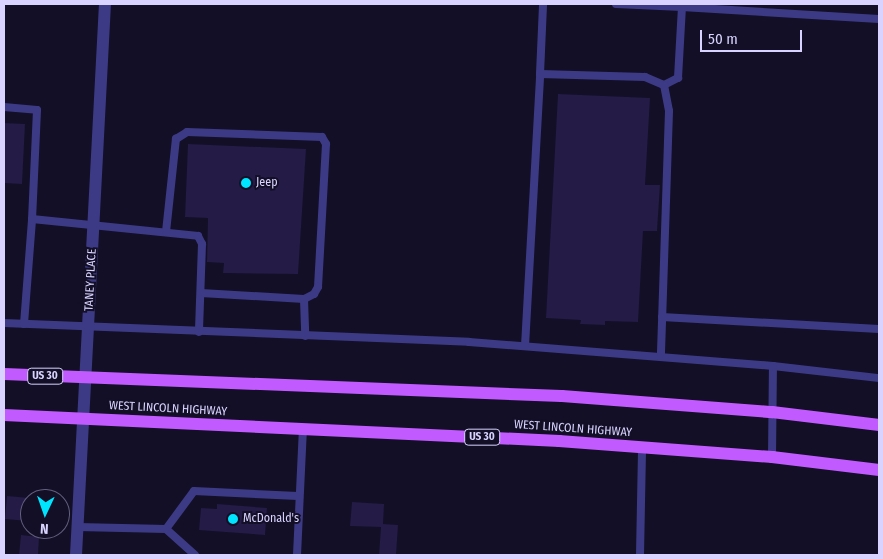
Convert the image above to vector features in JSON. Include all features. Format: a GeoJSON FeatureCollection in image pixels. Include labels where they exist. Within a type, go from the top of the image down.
{"type":"FeatureCollection","features":[{"type":"Feature","properties":{"kind":"main road","name":"US 30"},"geometry":{"type":"LineString","coordinates":[[4,374],[562,396],[772,412],[879,425]]}},
{"type":"Feature","properties":{"kind":"main road","name":"US 30"},"geometry":{"type":"LineString","coordinates":[[4,415],[84,418]]}},
{"type":"Feature","properties":{"kind":"main road","name":"WEST LINCOLN HIGHWAY"},"geometry":{"type":"LineString","coordinates":[[84,418],[642,447],[772,457],[879,470]]}},
{"type":"Feature","properties":{"kind":"street","name":"TANEY PLACE"},"geometry":{"type":"LineString","coordinates":[[76,555],[105,4]]}},
{"type":"Feature","properties":{"kind":"lane"},"geometry":{"type":"LineString","coordinates":[[525,346],[543,4]]}},
{"type":"Feature","properties":{"kind":"lane"},"geometry":{"type":"LineString","coordinates":[[616,4],[785,11],[879,19]]}},
{"type":"Feature","properties":{"kind":"lane"},"geometry":{"type":"LineString","coordinates":[[664,85],[678,78],[682,7]]}},
{"type":"Feature","properties":{"kind":"lane"},"geometry":{"type":"LineString","coordinates":[[540,74],[646,77],[664,85]]}},
{"type":"Feature","properties":{"kind":"lane"},"geometry":{"type":"LineString","coordinates":[[661,357],[669,111],[664,85]]}},
{"type":"Feature","properties":{"kind":"lane"},"geometry":{"type":"LineString","coordinates":[[4,107],[37,110],[32,219],[24,324]]}},
{"type":"Feature","properties":{"kind":"lane"},"geometry":{"type":"LineString","coordinates":[[166,232],[176,139],[187,132],[322,137],[326,144],[318,287],[314,294],[304,299],[201,293]]}},
{"type":"Feature","properties":{"kind":"lane"},"geometry":{"type":"LineString","coordinates":[[32,219],[198,236],[202,244],[200,332]]}},
{"type":"Feature","properties":{"kind":"lane"},"geometry":{"type":"LineString","coordinates":[[304,299],[305,336]]}},
{"type":"Feature","properties":{"kind":"lane"},"geometry":{"type":"LineString","coordinates":[[662,317],[879,329]]}},
{"type":"Feature","properties":{"kind":"lane"},"geometry":{"type":"LineString","coordinates":[[4,323],[525,346],[773,366],[879,378]]}},
{"type":"Feature","properties":{"kind":"lane"},"geometry":{"type":"LineString","coordinates":[[772,457],[773,366]]}},
{"type":"Feature","properties":{"kind":"lane"},"geometry":{"type":"LineString","coordinates":[[297,555],[298,496],[303,429]]}},
{"type":"Feature","properties":{"kind":"lane"},"geometry":{"type":"LineString","coordinates":[[640,555],[642,447]]}},
{"type":"Feature","properties":{"kind":"lane"},"geometry":{"type":"LineString","coordinates":[[166,529],[194,491],[298,496]]}},
{"type":"Feature","properties":{"kind":"lane"},"geometry":{"type":"LineString","coordinates":[[78,527],[166,529],[195,555]]}},
{"type":"Feature","properties":{"kind":"building"},"geometry":{"type":"Polygon","coordinates":[[[558,94],[650,98],[645,185],[660,185],[657,231],[643,231],[638,322],[605,321],[605,325],[580,324],[581,320],[546,318],[558,94]]]}},
{"type":"Feature","properties":{"kind":"building"},"geometry":{"type":"Polygon","coordinates":[[[4,123],[25,124],[22,184],[4,183],[4,123]]]}},
{"type":"Feature","properties":{"kind":"building","name":"Jeep"},"geometry":{"type":"Polygon","coordinates":[[[188,144],[306,149],[298,274],[223,273],[224,263],[207,262],[208,218],[185,217],[188,144]]]}},
{"type":"Feature","properties":{"kind":"building"},"geometry":{"type":"Polygon","coordinates":[[[7,496],[20,497],[20,520],[5,519],[7,496]]]}},
{"type":"Feature","properties":{"kind":"building"},"geometry":{"type":"Polygon","coordinates":[[[352,502],[384,504],[383,524],[398,525],[396,555],[379,555],[381,527],[350,526],[352,502]]]}},
{"type":"Feature","properties":{"kind":"building","name":"McDonald's"},"geometry":{"type":"Polygon","coordinates":[[[217,504],[267,508],[265,535],[199,530],[201,508],[217,509],[217,504]]]}},
{"type":"Feature","properties":{"kind":"building"},"geometry":{"type":"Polygon","coordinates":[[[21,539],[39,539],[38,555],[19,555],[21,539]]]}},
{"type":"Feature","properties":{"kind":"place","name":"Jeep"},"geometry":{"type":"Point","coordinates":[246,183]}},
{"type":"Feature","properties":{"kind":"place","name":"McDonald's"},"geometry":{"type":"Point","coordinates":[233,519]}}]}
